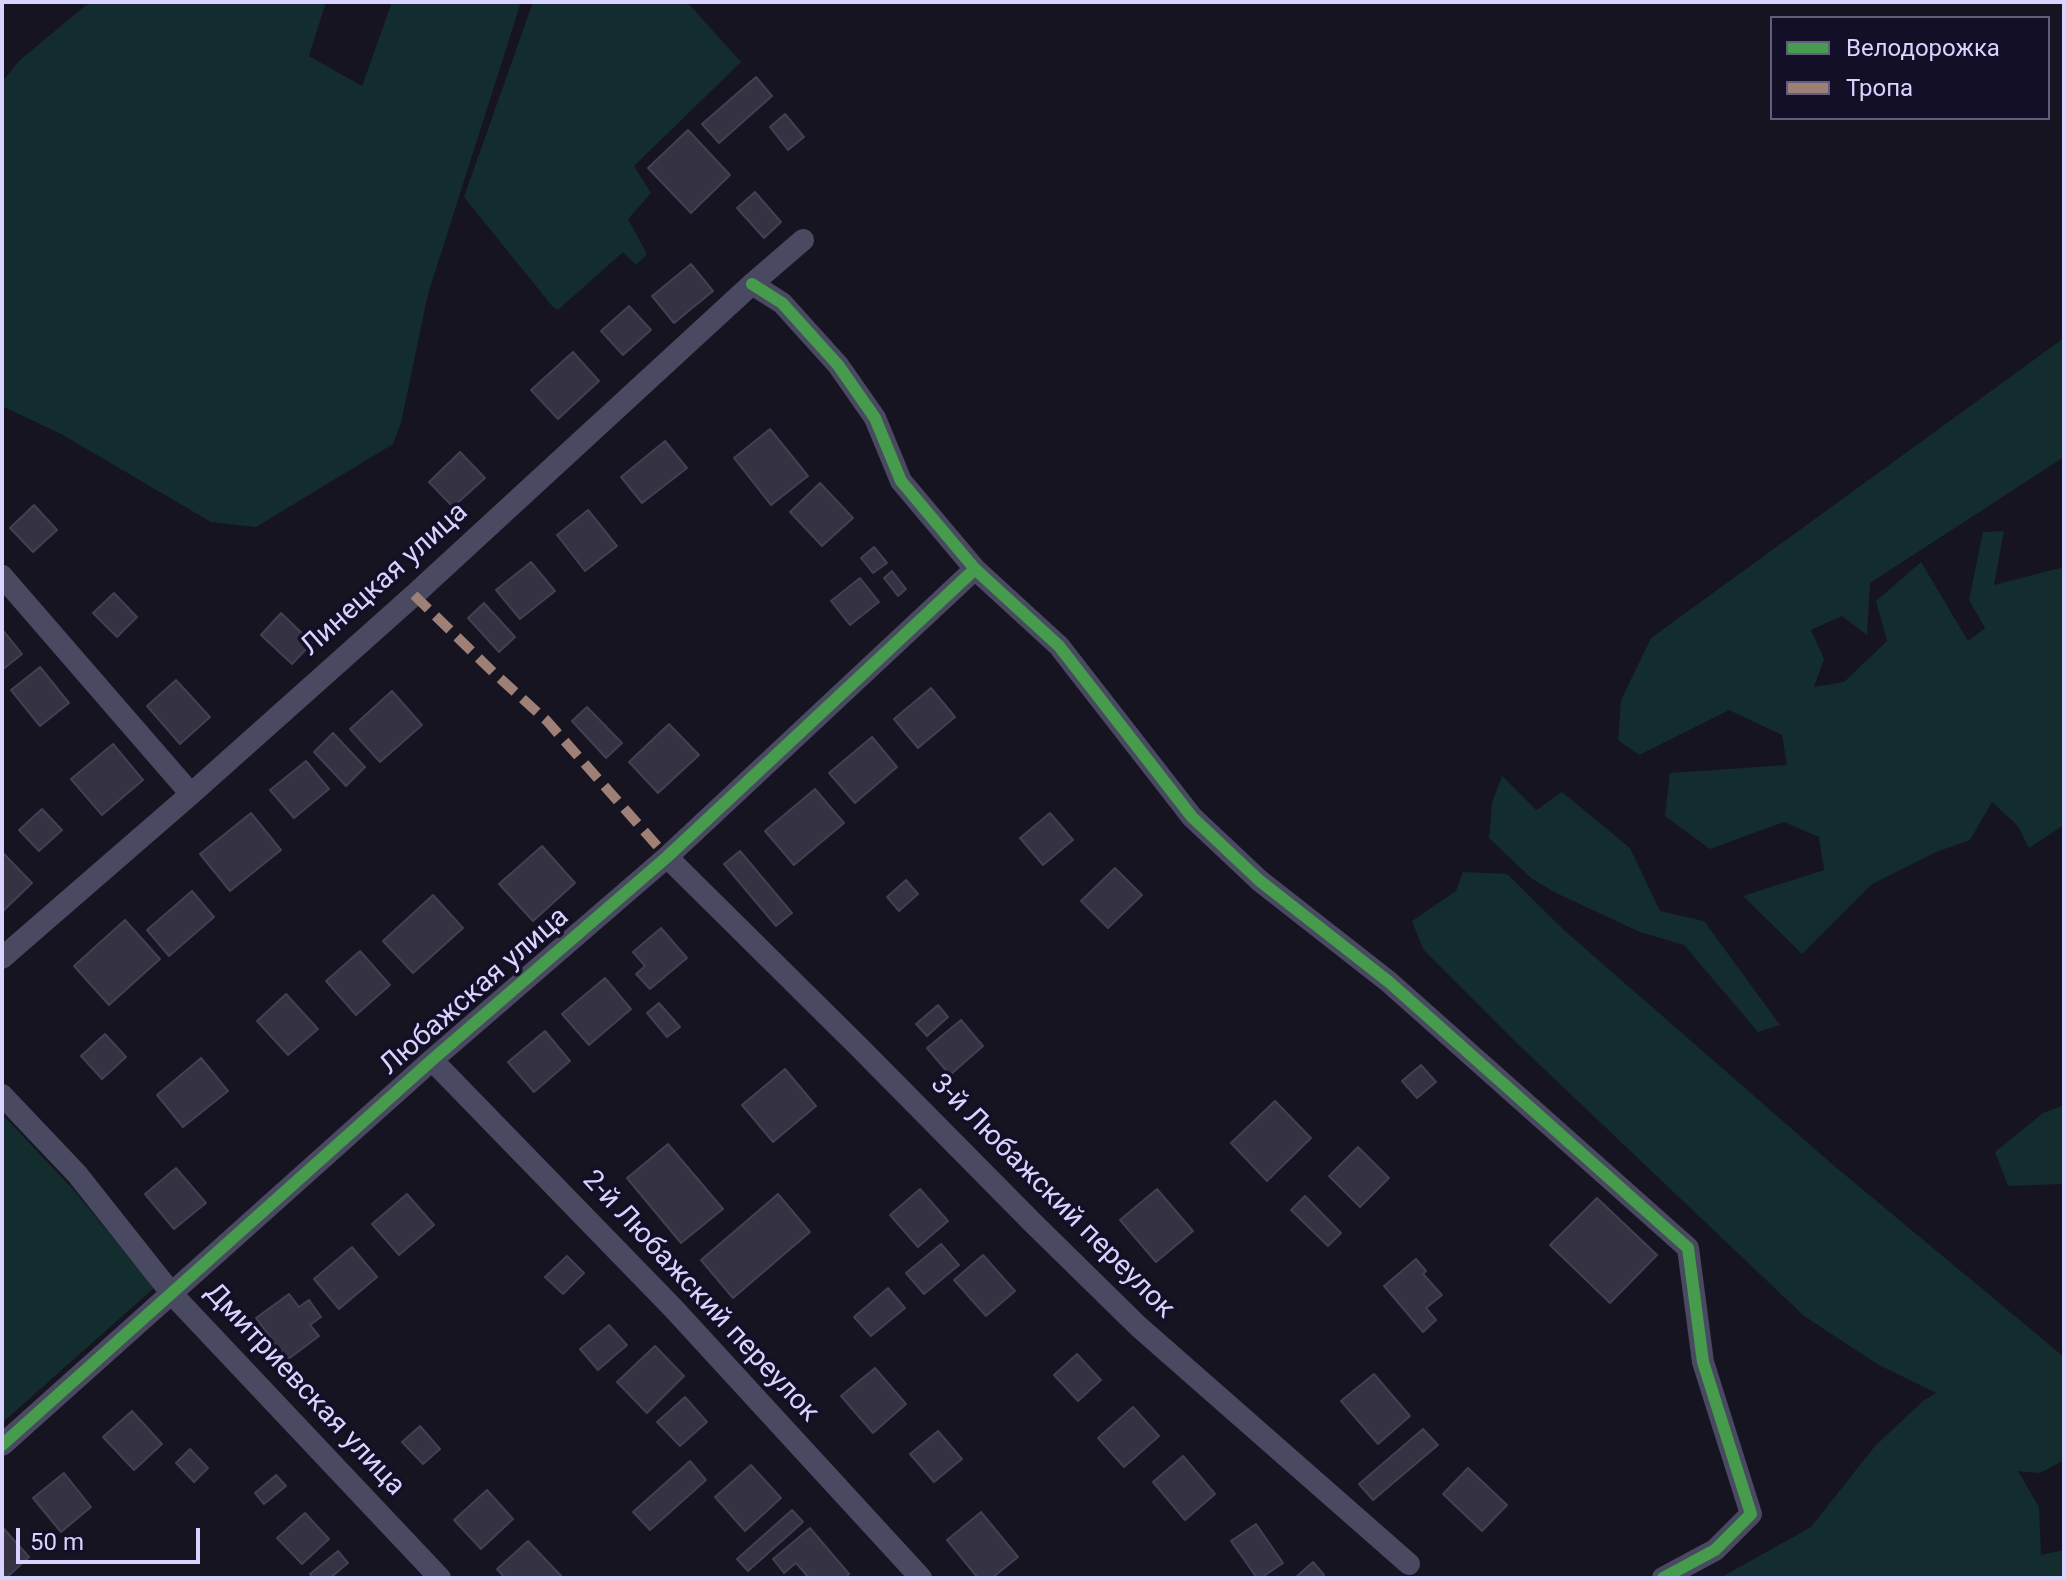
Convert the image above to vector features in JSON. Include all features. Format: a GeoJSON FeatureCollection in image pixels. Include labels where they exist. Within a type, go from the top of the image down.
{"type":"FeatureCollection","features":[{"type":"Feature","properties":{"kind":"street","name":"Линецкая улица"},"geometry":{"type":"LineString","coordinates":[[2,958],[414,595],[803,240]]}},
{"type":"Feature","properties":{"kind":"street"},"geometry":{"type":"LineString","coordinates":[[752,284],[782,303],[838,365],[875,418],[901,481],[975,569],[1059,646],[1192,817],[1260,881],[1389,982],[1688,1248],[1703,1362],[1751,1514],[1715,1550],[1663,1578]]}},
{"type":"Feature","properties":{"kind":"street","name":"Любажская улица"},"geometry":{"type":"LineString","coordinates":[[2,1445],[432,1060],[667,857],[975,569]]}},
{"type":"Feature","properties":{"kind":"street"},"geometry":{"type":"LineString","coordinates":[[2,576],[191,794]]}},
{"type":"Feature","properties":{"kind":"street","name":"3-й Любажский переулок"},"geometry":{"type":"LineString","coordinates":[[667,857],[1138,1326],[1409,1564]]}},
{"type":"Feature","properties":{"kind":"street","name":"2-й Любажский переулок"},"geometry":{"type":"LineString","coordinates":[[432,1060],[673,1308],[921,1578]]}},
{"type":"Feature","properties":{"kind":"street","name":"Дмитриевская улица"},"geometry":{"type":"LineString","coordinates":[[2,1095],[77,1174],[172,1294],[440,1578]]}},
{"type":"Feature","properties":{"kind":"green space"},"geometry":{"type":"Polygon","coordinates":[[[93,2],[326,2],[309,56],[362,86],[392,2],[521,2],[428,294],[401,423],[393,444],[256,527],[211,522],[61,434],[2,406],[2,82],[19,61],[93,2]]]}},
{"type":"Feature","properties":{"kind":"green space"},"geometry":{"type":"Polygon","coordinates":[[[533,2],[687,2],[741,62],[634,166],[651,193],[628,219],[647,254],[636,265],[623,252],[558,310],[464,197],[533,2]]]}},
{"type":"Feature","properties":{"kind":"green space"},"geometry":{"type":"Polygon","coordinates":[[[2064,338],[2064,457],[1870,583],[1867,635],[1842,616],[1811,630],[1824,659],[1814,687],[1844,682],[1887,641],[1876,601],[1921,562],[1968,641],[1985,628],[1969,600],[1983,532],[2004,531],[1994,585],[2064,567],[2064,825],[2029,848],[2018,826],[1992,802],[1970,840],[1936,852],[1872,884],[1802,954],[1743,896],[1824,870],[1819,837],[1784,822],[1710,849],[1665,816],[1670,773],[1787,765],[1782,735],[1729,710],[1639,755],[1618,740],[1621,700],[1651,638],[2064,338]]]}},
{"type":"Feature","properties":{"kind":"green space"},"geometry":{"type":"Polygon","coordinates":[[[1502,776],[1536,810],[1562,792],[1630,848],[1660,911],[1704,921],[1780,1025],[1758,1032],[1684,945],[1640,932],[1531,878],[1489,838],[1492,803],[1502,776]]]}},
{"type":"Feature","properties":{"kind":"green space"},"geometry":{"type":"Polygon","coordinates":[[[1463,872],[1507,874],[1565,931],[1832,1164],[2064,1357],[2064,1460],[2040,1473],[2018,1471],[2039,1507],[2041,1555],[2064,1550],[2064,1578],[1720,1578],[1811,1527],[1875,1446],[1923,1401],[1936,1393],[1877,1364],[1804,1316],[1522,1048],[1423,949],[1412,921],[1456,891],[1463,872]]]}},
{"type":"Feature","properties":{"kind":"green space"},"geometry":{"type":"Polygon","coordinates":[[[2064,1105],[2064,1184],[2008,1186],[1995,1152],[2043,1113],[2064,1105]]]}},
{"type":"Feature","properties":{"kind":"green space"},"geometry":{"type":"Polygon","coordinates":[[[2,1114],[73,1189],[154,1288],[2,1423],[2,1114]]]}},
{"type":"Feature","properties":{"kind":"building"},"geometry":{"type":"Polygon","coordinates":[[[756,77],[772,96],[719,143],[702,124],[756,77]]]}},
{"type":"Feature","properties":{"kind":"building"},"geometry":{"type":"Polygon","coordinates":[[[785,114],[804,137],[788,150],[770,127],[785,114]]]}},
{"type":"Feature","properties":{"kind":"building"},"geometry":{"type":"Polygon","coordinates":[[[688,130],[730,175],[691,213],[648,168],[688,130]]]}},
{"type":"Feature","properties":{"kind":"building"},"geometry":{"type":"Polygon","coordinates":[[[755,192],[781,222],[764,238],[737,208],[755,192]]]}},
{"type":"Feature","properties":{"kind":"building"},"geometry":{"type":"Polygon","coordinates":[[[691,264],[713,291],[674,323],[652,296],[691,264]]]}},
{"type":"Feature","properties":{"kind":"building"},"geometry":{"type":"Polygon","coordinates":[[[629,306],[651,330],[623,355],[601,331],[629,306]]]}},
{"type":"Feature","properties":{"kind":"building"},"geometry":{"type":"Polygon","coordinates":[[[573,352],[599,381],[558,419],[531,390],[573,352]]]}},
{"type":"Feature","properties":{"kind":"building"},"geometry":{"type":"Polygon","coordinates":[[[770,429],[808,476],[771,505],[734,458],[770,429]]]}},
{"type":"Feature","properties":{"kind":"building"},"geometry":{"type":"Polygon","coordinates":[[[665,441],[687,468],[642,503],[621,477],[665,441]]]}},
{"type":"Feature","properties":{"kind":"building"},"geometry":{"type":"Polygon","coordinates":[[[460,452],[485,478],[453,507],[429,482],[460,452]]]}},
{"type":"Feature","properties":{"kind":"building"},"geometry":{"type":"Polygon","coordinates":[[[820,483],[853,518],[822,546],[790,512],[820,483]]]}},
{"type":"Feature","properties":{"kind":"building"},"geometry":{"type":"Polygon","coordinates":[[[34,505],[57,530],[33,552],[10,528],[34,505]]]}},
{"type":"Feature","properties":{"kind":"building"},"geometry":{"type":"Polygon","coordinates":[[[588,510],[617,546],[585,571],[557,535],[588,510]]]}},
{"type":"Feature","properties":{"kind":"building"},"geometry":{"type":"Polygon","coordinates":[[[874,547],[887,563],[873,573],[861,558],[874,547]]]}},
{"type":"Feature","properties":{"kind":"building"},"geometry":{"type":"Polygon","coordinates":[[[531,562],[555,591],[520,619],[496,590],[531,562]]]}},
{"type":"Feature","properties":{"kind":"building"},"geometry":{"type":"Polygon","coordinates":[[[892,571],[906,589],[898,596],[884,578],[892,571]]]}},
{"type":"Feature","properties":{"kind":"building"},"geometry":{"type":"Polygon","coordinates":[[[860,578],[879,602],[850,625],[831,601],[860,578]]]}},
{"type":"Feature","properties":{"kind":"building"},"geometry":{"type":"Polygon","coordinates":[[[114,593],[137,617],[117,637],[93,613],[114,593]]]}},
{"type":"Feature","properties":{"kind":"building"},"geometry":{"type":"Polygon","coordinates":[[[484,603],[515,637],[499,652],[468,618],[484,603]]]}},
{"type":"Feature","properties":{"kind":"building"},"geometry":{"type":"Polygon","coordinates":[[[281,613],[312,643],[292,664],[261,635],[281,613]]]}},
{"type":"Feature","properties":{"kind":"building"},"geometry":{"type":"Polygon","coordinates":[[[2,629],[22,654],[2,670],[2,629]]]}},
{"type":"Feature","properties":{"kind":"building"},"geometry":{"type":"Polygon","coordinates":[[[40,667],[69,703],[40,726],[11,690],[40,667]]]}},
{"type":"Feature","properties":{"kind":"building"},"geometry":{"type":"Polygon","coordinates":[[[176,680],[210,717],[180,744],[147,706],[176,680]]]}},
{"type":"Feature","properties":{"kind":"building"},"geometry":{"type":"Polygon","coordinates":[[[931,688],[955,717],[918,748],[894,719],[931,688]]]}},
{"type":"Feature","properties":{"kind":"building"},"geometry":{"type":"Polygon","coordinates":[[[392,691],[422,725],[380,762],[350,729],[392,691]]]}},
{"type":"Feature","properties":{"kind":"building"},"geometry":{"type":"Polygon","coordinates":[[[587,707],[622,743],[606,758],[572,721],[587,707]]]}},
{"type":"Feature","properties":{"kind":"building"},"geometry":{"type":"Polygon","coordinates":[[[669,724],[699,755],[658,793],[629,762],[669,724]]]}},
{"type":"Feature","properties":{"kind":"building"},"geometry":{"type":"Polygon","coordinates":[[[333,733],[365,767],[346,786],[314,752],[333,733]]]}},
{"type":"Feature","properties":{"kind":"building"},"geometry":{"type":"Polygon","coordinates":[[[872,737],[897,767],[855,803],[829,773],[872,737]]]}},
{"type":"Feature","properties":{"kind":"building"},"geometry":{"type":"Polygon","coordinates":[[[113,744],[143,780],[102,815],[71,779],[113,744]]]}},
{"type":"Feature","properties":{"kind":"building"},"geometry":{"type":"Polygon","coordinates":[[[306,761],[329,789],[294,818],[270,790],[306,761]]]}},
{"type":"Feature","properties":{"kind":"building"},"geometry":{"type":"Polygon","coordinates":[[[815,789],[844,823],[794,865],[765,831],[815,789]]]}},
{"type":"Feature","properties":{"kind":"building"},"geometry":{"type":"Polygon","coordinates":[[[42,809],[62,830],[39,851],[19,830],[42,809]]]}},
{"type":"Feature","properties":{"kind":"building"},"geometry":{"type":"Polygon","coordinates":[[[251,813],[281,850],[230,891],[200,854],[251,813]]]}},
{"type":"Feature","properties":{"kind":"building"},"geometry":{"type":"Polygon","coordinates":[[[1050,813],[1073,840],[1043,865],[1020,838],[1050,813]]]}},
{"type":"Feature","properties":{"kind":"building"},"geometry":{"type":"Polygon","coordinates":[[[542,846],[575,883],[533,921],[499,884],[542,846]]]}},
{"type":"Feature","properties":{"kind":"building"},"geometry":{"type":"Polygon","coordinates":[[[740,851],[792,913],[776,926],[724,864],[740,851]]]}},
{"type":"Feature","properties":{"kind":"building"},"geometry":{"type":"Polygon","coordinates":[[[2,852],[32,883],[2,912],[2,852]]]}},
{"type":"Feature","properties":{"kind":"building"},"geometry":{"type":"Polygon","coordinates":[[[1115,868],[1142,895],[1108,928],[1081,901],[1115,868]]]}},
{"type":"Feature","properties":{"kind":"building"},"geometry":{"type":"Polygon","coordinates":[[[906,880],[918,894],[899,911],[887,897],[906,880]]]}},
{"type":"Feature","properties":{"kind":"building"},"geometry":{"type":"Polygon","coordinates":[[[192,891],[214,917],[169,956],[147,930],[192,891]]]}},
{"type":"Feature","properties":{"kind":"building"},"geometry":{"type":"Polygon","coordinates":[[[433,895],[463,928],[413,973],[383,941],[433,895]]]}},
{"type":"Feature","properties":{"kind":"building"},"geometry":{"type":"Polygon","coordinates":[[[125,920],[160,959],[109,1005],[74,966],[125,920]]]}},
{"type":"Feature","properties":{"kind":"building"},"geometry":{"type":"Polygon","coordinates":[[[661,928],[687,958],[650,989],[636,974],[645,966],[633,952],[661,928]]]}},
{"type":"Feature","properties":{"kind":"building"},"geometry":{"type":"Polygon","coordinates":[[[360,951],[390,985],[356,1015],[326,981],[360,951]]]}},
{"type":"Feature","properties":{"kind":"building"},"geometry":{"type":"Polygon","coordinates":[[[605,978],[631,1009],[589,1045],[562,1014],[605,978]]]}},
{"type":"Feature","properties":{"kind":"building"},"geometry":{"type":"Polygon","coordinates":[[[286,994],[318,1029],[288,1055],[257,1021],[286,994]]]}},
{"type":"Feature","properties":{"kind":"building"},"geometry":{"type":"Polygon","coordinates":[[[659,1003],[680,1027],[667,1037],[647,1013],[659,1003]]]}},
{"type":"Feature","properties":{"kind":"building"},"geometry":{"type":"Polygon","coordinates":[[[938,1005],[948,1017],[927,1036],[916,1024],[938,1005]]]}},
{"type":"Feature","properties":{"kind":"building"},"geometry":{"type":"Polygon","coordinates":[[[961,1020],[983,1046],[950,1075],[927,1048],[961,1020]]]}},
{"type":"Feature","properties":{"kind":"building"},"geometry":{"type":"Polygon","coordinates":[[[545,1031],[570,1061],[534,1092],[508,1062],[545,1031]]]}},
{"type":"Feature","properties":{"kind":"building"},"geometry":{"type":"Polygon","coordinates":[[[105,1034],[126,1057],[102,1079],[81,1056],[105,1034]]]}},
{"type":"Feature","properties":{"kind":"building"},"geometry":{"type":"Polygon","coordinates":[[[201,1058],[228,1091],[183,1127],[157,1095],[201,1058]]]}},
{"type":"Feature","properties":{"kind":"building"},"geometry":{"type":"Polygon","coordinates":[[[1421,1065],[1436,1082],[1417,1098],[1402,1081],[1421,1065]]]}},
{"type":"Feature","properties":{"kind":"building"},"geometry":{"type":"Polygon","coordinates":[[[785,1069],[816,1106],[773,1142],[742,1105],[785,1069]]]}},
{"type":"Feature","properties":{"kind":"building"},"geometry":{"type":"Polygon","coordinates":[[[1275,1101],[1311,1138],[1267,1181],[1231,1143],[1275,1101]]]}},
{"type":"Feature","properties":{"kind":"building"},"geometry":{"type":"Polygon","coordinates":[[[668,1144],[723,1209],[681,1243],[627,1178],[668,1144]]]}},
{"type":"Feature","properties":{"kind":"building"},"geometry":{"type":"Polygon","coordinates":[[[1358,1147],[1389,1178],[1360,1207],[1329,1176],[1358,1147]]]}},
{"type":"Feature","properties":{"kind":"building"},"geometry":{"type":"Polygon","coordinates":[[[176,1168],[206,1203],[174,1229],[145,1194],[176,1168]]]}},
{"type":"Feature","properties":{"kind":"building"},"geometry":{"type":"Polygon","coordinates":[[[920,1189],[948,1221],[918,1247],[890,1215],[920,1189]]]}},
{"type":"Feature","properties":{"kind":"building"},"geometry":{"type":"Polygon","coordinates":[[[1157,1189],[1193,1231],[1156,1262],[1120,1220],[1157,1189]]]}},
{"type":"Feature","properties":{"kind":"building"},"geometry":{"type":"Polygon","coordinates":[[[407,1194],[434,1225],[399,1255],[372,1224],[407,1194]]]}},
{"type":"Feature","properties":{"kind":"building"},"geometry":{"type":"Polygon","coordinates":[[[778,1194],[810,1232],[733,1298],[701,1260],[778,1194]]]}},
{"type":"Feature","properties":{"kind":"building"},"geometry":{"type":"Polygon","coordinates":[[[1305,1196],[1341,1233],[1328,1246],[1291,1210],[1305,1196]]]}},
{"type":"Feature","properties":{"kind":"building"},"geometry":{"type":"Polygon","coordinates":[[[1597,1198],[1657,1255],[1610,1303],[1550,1245],[1597,1198]]]}},
{"type":"Feature","properties":{"kind":"building"},"geometry":{"type":"Polygon","coordinates":[[[941,1244],[959,1265],[924,1294],[906,1273],[941,1244]]]}},
{"type":"Feature","properties":{"kind":"building"},"geometry":{"type":"Polygon","coordinates":[[[352,1247],[377,1277],[339,1309],[314,1279],[352,1247]]]}},
{"type":"Feature","properties":{"kind":"building"},"geometry":{"type":"Polygon","coordinates":[[[983,1255],[1015,1291],[986,1316],[954,1280],[983,1255]]]}},
{"type":"Feature","properties":{"kind":"building"},"geometry":{"type":"Polygon","coordinates":[[[567,1256],[584,1273],[563,1294],[545,1277],[567,1256]]]}},
{"type":"Feature","properties":{"kind":"building"},"geometry":{"type":"Polygon","coordinates":[[[1416,1259],[1426,1271],[1423,1274],[1442,1295],[1426,1308],[1436,1320],[1423,1332],[1384,1286],[1416,1259]]]}},
{"type":"Feature","properties":{"kind":"building"},"geometry":{"type":"Polygon","coordinates":[[[888,1288],[905,1308],[871,1336],[854,1317],[888,1288]]]}},
{"type":"Feature","properties":{"kind":"building"},"geometry":{"type":"Polygon","coordinates":[[[289,1294],[299,1307],[309,1300],[321,1317],[310,1325],[319,1336],[275,1369],[263,1352],[275,1344],[256,1318],[289,1294]]]}},
{"type":"Feature","properties":{"kind":"building"},"geometry":{"type":"Polygon","coordinates":[[[609,1325],[627,1345],[598,1370],[580,1349],[609,1325]]]}},
{"type":"Feature","properties":{"kind":"building"},"geometry":{"type":"Polygon","coordinates":[[[655,1346],[684,1376],[647,1413],[617,1382],[655,1346]]]}},
{"type":"Feature","properties":{"kind":"building"},"geometry":{"type":"Polygon","coordinates":[[[1077,1354],[1101,1380],[1078,1401],[1054,1375],[1077,1354]]]}},
{"type":"Feature","properties":{"kind":"building"},"geometry":{"type":"Polygon","coordinates":[[[875,1368],[906,1404],[873,1433],[841,1396],[875,1368]]]}},
{"type":"Feature","properties":{"kind":"building"},"geometry":{"type":"Polygon","coordinates":[[[1374,1374],[1410,1416],[1378,1444],[1341,1401],[1374,1374]]]}},
{"type":"Feature","properties":{"kind":"building"},"geometry":{"type":"Polygon","coordinates":[[[685,1397],[707,1422],[680,1446],[657,1422],[685,1397]]]}},
{"type":"Feature","properties":{"kind":"building"},"geometry":{"type":"Polygon","coordinates":[[[1133,1407],[1159,1436],[1124,1467],[1098,1438],[1133,1407]]]}},
{"type":"Feature","properties":{"kind":"building"},"geometry":{"type":"Polygon","coordinates":[[[132,1411],[162,1444],[134,1470],[103,1437],[132,1411]]]}},
{"type":"Feature","properties":{"kind":"building"},"geometry":{"type":"Polygon","coordinates":[[[420,1426],[440,1449],[423,1464],[402,1442],[420,1426]]]}},
{"type":"Feature","properties":{"kind":"building"},"geometry":{"type":"Polygon","coordinates":[[[1423,1429],[1438,1445],[1373,1500],[1359,1484],[1423,1429]]]}},
{"type":"Feature","properties":{"kind":"building"},"geometry":{"type":"Polygon","coordinates":[[[938,1431],[962,1459],[934,1482],[910,1454],[938,1431]]]}},
{"type":"Feature","properties":{"kind":"building"},"geometry":{"type":"Polygon","coordinates":[[[190,1449],[208,1468],[194,1482],[176,1463],[190,1449]]]}},
{"type":"Feature","properties":{"kind":"building"},"geometry":{"type":"Polygon","coordinates":[[[1183,1456],[1215,1494],[1185,1520],[1153,1482],[1183,1456]]]}},
{"type":"Feature","properties":{"kind":"building"},"geometry":{"type":"Polygon","coordinates":[[[690,1461],[706,1480],[650,1530],[633,1512],[690,1461]]]}},
{"type":"Feature","properties":{"kind":"building"},"geometry":{"type":"Polygon","coordinates":[[[751,1465],[781,1498],[745,1531],[715,1497],[751,1465]]]}},
{"type":"Feature","properties":{"kind":"building"},"geometry":{"type":"Polygon","coordinates":[[[1468,1468],[1507,1505],[1482,1531],[1443,1494],[1468,1468]]]}},
{"type":"Feature","properties":{"kind":"building"},"geometry":{"type":"Polygon","coordinates":[[[64,1473],[91,1507],[61,1532],[33,1498],[64,1473]]]}},
{"type":"Feature","properties":{"kind":"building"},"geometry":{"type":"Polygon","coordinates":[[[276,1475],[286,1486],[264,1504],[255,1493],[276,1475]]]}},
{"type":"Feature","properties":{"kind":"building"},"geometry":{"type":"Polygon","coordinates":[[[487,1490],[513,1519],[481,1549],[454,1520],[487,1490]]]}},
{"type":"Feature","properties":{"kind":"building"},"geometry":{"type":"Polygon","coordinates":[[[792,1510],[803,1522],[748,1571],[737,1559],[792,1510]]]}},
{"type":"Feature","properties":{"kind":"building"},"geometry":{"type":"Polygon","coordinates":[[[981,1512],[1018,1557],[992,1578],[978,1578],[947,1540],[981,1512]]]}},
{"type":"Feature","properties":{"kind":"building"},"geometry":{"type":"Polygon","coordinates":[[[305,1513],[329,1539],[302,1564],[277,1538],[305,1513]]]}},
{"type":"Feature","properties":{"kind":"building"},"geometry":{"type":"Polygon","coordinates":[[[1256,1524],[1283,1563],[1261,1578],[1257,1578],[1231,1541],[1256,1524]]]}},
{"type":"Feature","properties":{"kind":"building"},"geometry":{"type":"Polygon","coordinates":[[[810,1528],[849,1574],[845,1578],[809,1578],[796,1563],[784,1573],[773,1559],[810,1528]]]}},
{"type":"Feature","properties":{"kind":"building"},"geometry":{"type":"Polygon","coordinates":[[[4,1529],[29,1557],[6,1578],[2,1578],[2,1531],[4,1529]]]}},
{"type":"Feature","properties":{"kind":"building"},"geometry":{"type":"Polygon","coordinates":[[[528,1541],[563,1578],[505,1578],[497,1569],[528,1541]]]}},
{"type":"Feature","properties":{"kind":"building"},"geometry":{"type":"Polygon","coordinates":[[[338,1551],[348,1563],[330,1578],[313,1578],[310,1574],[338,1551]]]}},
{"type":"Feature","properties":{"kind":"building"},"geometry":{"type":"Polygon","coordinates":[[[1313,1562],[1324,1575],[1321,1578],[1295,1578],[1313,1562]]]}},
{"type":"Feature","properties":{"kind":"marked path"},"geometry":{"type":"LineString","coordinates":[[414,595],[547,721],[667,857]]}},
{"type":"Feature","properties":{"kind":"cycle path"},"geometry":{"type":"LineString","coordinates":[[752,284],[782,303],[838,365],[875,418],[901,481],[975,569],[1059,646],[1192,817],[1260,881],[1389,982],[1688,1248],[1703,1362],[1751,1514],[1715,1550],[1663,1578]]}},
{"type":"Feature","properties":{"kind":"cycle path"},"geometry":{"type":"LineString","coordinates":[[2,1445],[432,1060],[667,857],[975,569]]}}]}
